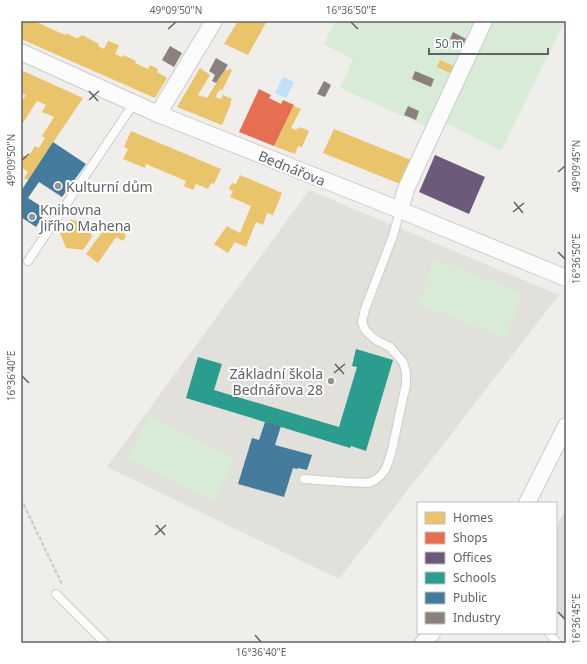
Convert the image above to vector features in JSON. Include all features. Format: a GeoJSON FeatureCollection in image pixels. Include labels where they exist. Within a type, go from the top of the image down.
{"type":"FeatureCollection","features":[{"type":"Feature","properties":{"kind":"street"},"geometry":{"type":"LineString","coordinates":[[158,114],[214,21]]}},
{"type":"Feature","properties":{"kind":"street"},"geometry":{"type":"LineString","coordinates":[[400,210],[406,189],[484,21]]}},
{"type":"Feature","properties":{"kind":"street","name":"Bednářova"},"geometry":{"type":"LineString","coordinates":[[21,52],[158,114],[566,278]]}},
{"type":"Feature","properties":{"kind":"street"},"geometry":{"type":"LineString","coordinates":[[528,502],[566,426]]}},
{"type":"Feature","properties":{"kind":"street"},"geometry":{"type":"LineString","coordinates":[[422,643],[431,634]]}},
{"type":"Feature","properties":{"kind":"lane"},"geometry":{"type":"LineString","coordinates":[[28,261],[134,103]]}},
{"type":"Feature","properties":{"kind":"lane"},"geometry":{"type":"LineString","coordinates":[[304,479],[368,483],[380,476],[388,463],[404,398],[406,372],[403,362],[398,355],[390,347],[376,340],[370,335],[365,330],[362,322],[365,309],[393,236],[400,210]]}},
{"type":"Feature","properties":{"kind":"lane"},"geometry":{"type":"LineString","coordinates":[[56,594],[105,643]]}},
{"type":"Feature","properties":{"kind":"lane"},"geometry":{"type":"LineString","coordinates":[[550,634],[557,643]]}},
{"type":"Feature","properties":{"kind":"path"},"geometry":{"type":"LineString","coordinates":[[21,499],[64,588]]}},
{"type":"Feature","properties":{"kind":"shaded area","name":"Základní škola Bednářova 28"},"geometry":{"type":"Polygon","coordinates":[[[309,190],[559,295],[339,579],[107,467],[309,190]]]}},
{"type":"Feature","properties":{"kind":"shaded area"},"geometry":{"type":"Polygon","coordinates":[[[566,508],[566,623],[557,612],[557,525],[566,508]]]}},
{"type":"Feature","properties":{"kind":"green space"},"geometry":{"type":"Polygon","coordinates":[[[335,21],[479,21],[459,63],[425,126],[340,88],[353,60],[324,44],[335,21]]]}},
{"type":"Feature","properties":{"kind":"green space"},"geometry":{"type":"Polygon","coordinates":[[[492,21],[565,21],[501,151],[445,123],[492,21]]]}},
{"type":"Feature","properties":{"kind":"green space"},"geometry":{"type":"Polygon","coordinates":[[[435,259],[523,293],[505,338],[418,304],[435,259]]]}},
{"type":"Feature","properties":{"kind":"green space"},"geometry":{"type":"Polygon","coordinates":[[[149,416],[235,458],[214,501],[128,459],[149,416]]]}},
{"type":"Feature","properties":{"kind":"water"},"geometry":{"type":"Polygon","coordinates":[[[283,77],[294,82],[286,98],[275,93],[283,77]]]}},
{"type":"Feature","properties":{"kind":"building: Homes"},"geometry":{"type":"Polygon","coordinates":[[[21,21],[34,21],[65,35],[66,33],[78,39],[78,37],[82,35],[99,44],[98,46],[104,49],[108,41],[119,45],[115,54],[122,57],[123,55],[148,69],[150,65],[158,69],[157,72],[167,78],[155,98],[21,39],[21,21]]]}},
{"type":"Feature","properties":{"kind":"building: Homes"},"geometry":{"type":"Polygon","coordinates":[[[238,21],[267,21],[248,55],[224,44],[238,21]]]}},
{"type":"Feature","properties":{"kind":"building: Homes"},"geometry":{"type":"Polygon","coordinates":[[[440,60],[456,67],[452,74],[437,67],[440,60]]]}},
{"type":"Feature","properties":{"kind":"building: Homes"},"geometry":{"type":"Polygon","coordinates":[[[200,68],[210,75],[198,95],[207,98],[225,69],[228,71],[229,68],[232,70],[222,91],[220,89],[215,97],[221,99],[223,95],[232,99],[222,125],[177,107],[200,68]]]}},
{"type":"Feature","properties":{"kind":"building: Homes"},"geometry":{"type":"Polygon","coordinates":[[[21,70],[83,98],[28,180],[24,178],[28,172],[21,167],[21,156],[28,157],[35,146],[39,148],[45,138],[42,136],[54,117],[42,112],[46,105],[37,101],[21,126],[21,102],[26,95],[21,93],[21,70]]]}},
{"type":"Feature","properties":{"kind":"building: Homes"},"geometry":{"type":"Polygon","coordinates":[[[294,106],[301,109],[291,128],[296,130],[300,127],[309,131],[302,147],[298,146],[295,154],[274,146],[294,106]]]}},
{"type":"Feature","properties":{"kind":"building: Homes"},"geometry":{"type":"Polygon","coordinates":[[[334,129],[411,160],[400,184],[323,153],[334,129]]]}},
{"type":"Feature","properties":{"kind":"building: Homes"},"geometry":{"type":"Polygon","coordinates":[[[131,131],[221,169],[214,184],[211,183],[208,189],[196,184],[193,190],[184,186],[186,181],[146,164],[145,168],[123,159],[128,149],[124,147],[131,131]]]}},
{"type":"Feature","properties":{"kind":"building: Homes"},"geometry":{"type":"Polygon","coordinates":[[[240,175],[282,193],[273,215],[267,213],[263,225],[256,222],[246,247],[235,242],[228,253],[214,244],[227,226],[240,233],[251,206],[230,197],[233,191],[229,189],[232,183],[236,184],[240,175]]]}},
{"type":"Feature","properties":{"kind":"building: Homes"},"geometry":{"type":"Polygon","coordinates":[[[70,220],[87,222],[92,237],[83,250],[66,248],[60,233],[70,220]]]}},
{"type":"Feature","properties":{"kind":"building: Homes"},"geometry":{"type":"Polygon","coordinates":[[[108,224],[120,232],[123,232],[126,236],[123,241],[116,237],[98,263],[86,254],[108,224]]]}},
{"type":"Feature","properties":{"kind":"building: Shops"},"geometry":{"type":"Polygon","coordinates":[[[259,89],[271,95],[269,98],[281,104],[283,100],[294,105],[274,146],[239,132],[259,89]]]}},
{"type":"Feature","properties":{"kind":"building: Offices"},"geometry":{"type":"Polygon","coordinates":[[[435,155],[485,177],[469,214],[419,192],[435,155]]]}},
{"type":"Feature","properties":{"kind":"building: Schools"},"geometry":{"type":"Polygon","coordinates":[[[356,349],[393,360],[366,451],[351,446],[350,448],[186,398],[198,357],[222,364],[214,390],[339,427],[357,367],[352,366],[356,349]]]}},
{"type":"Feature","properties":{"kind":"building: Public","name":"Kulturní dům"},"geometry":{"type":"Polygon","coordinates":[[[53,142],[86,164],[62,197],[39,182],[28,198],[47,210],[36,227],[21,217],[21,191],[53,142]]]}},
{"type":"Feature","properties":{"kind":"building: Public"},"geometry":{"type":"Polygon","coordinates":[[[265,422],[281,426],[275,445],[312,455],[307,470],[293,468],[284,497],[238,484],[252,438],[259,440],[265,422]]]}},
{"type":"Feature","properties":{"kind":"building: Industry"},"geometry":{"type":"Polygon","coordinates":[[[453,32],[468,40],[464,47],[450,39],[453,32]]]}},
{"type":"Feature","properties":{"kind":"building: Industry"},"geometry":{"type":"Polygon","coordinates":[[[170,46],[182,53],[174,67],[162,60],[170,46]]]}},
{"type":"Feature","properties":{"kind":"building: Industry"},"geometry":{"type":"Polygon","coordinates":[[[216,58],[228,65],[216,83],[212,81],[215,75],[209,71],[216,58]]]}},
{"type":"Feature","properties":{"kind":"building: Industry"},"geometry":{"type":"Polygon","coordinates":[[[415,71],[434,79],[431,87],[412,79],[415,71]]]}},
{"type":"Feature","properties":{"kind":"building: Industry"},"geometry":{"type":"Polygon","coordinates":[[[324,81],[331,85],[325,97],[317,94],[324,81]]]}},
{"type":"Feature","properties":{"kind":"building: Industry"},"geometry":{"type":"Polygon","coordinates":[[[408,106],[419,111],[416,120],[404,115],[408,106]]]}},
{"type":"Feature","properties":{"kind":"place","name":"Kulturní dům"},"geometry":{"type":"Point","coordinates":[58,186]}},
{"type":"Feature","properties":{"kind":"place","name":"Knihovna Jiřího Mahena"},"geometry":{"type":"Point","coordinates":[32,217]}},
{"type":"Feature","properties":{"kind":"place","name":"Základní škola Bednářova 28"},"geometry":{"type":"Point","coordinates":[331,381]}}]}
